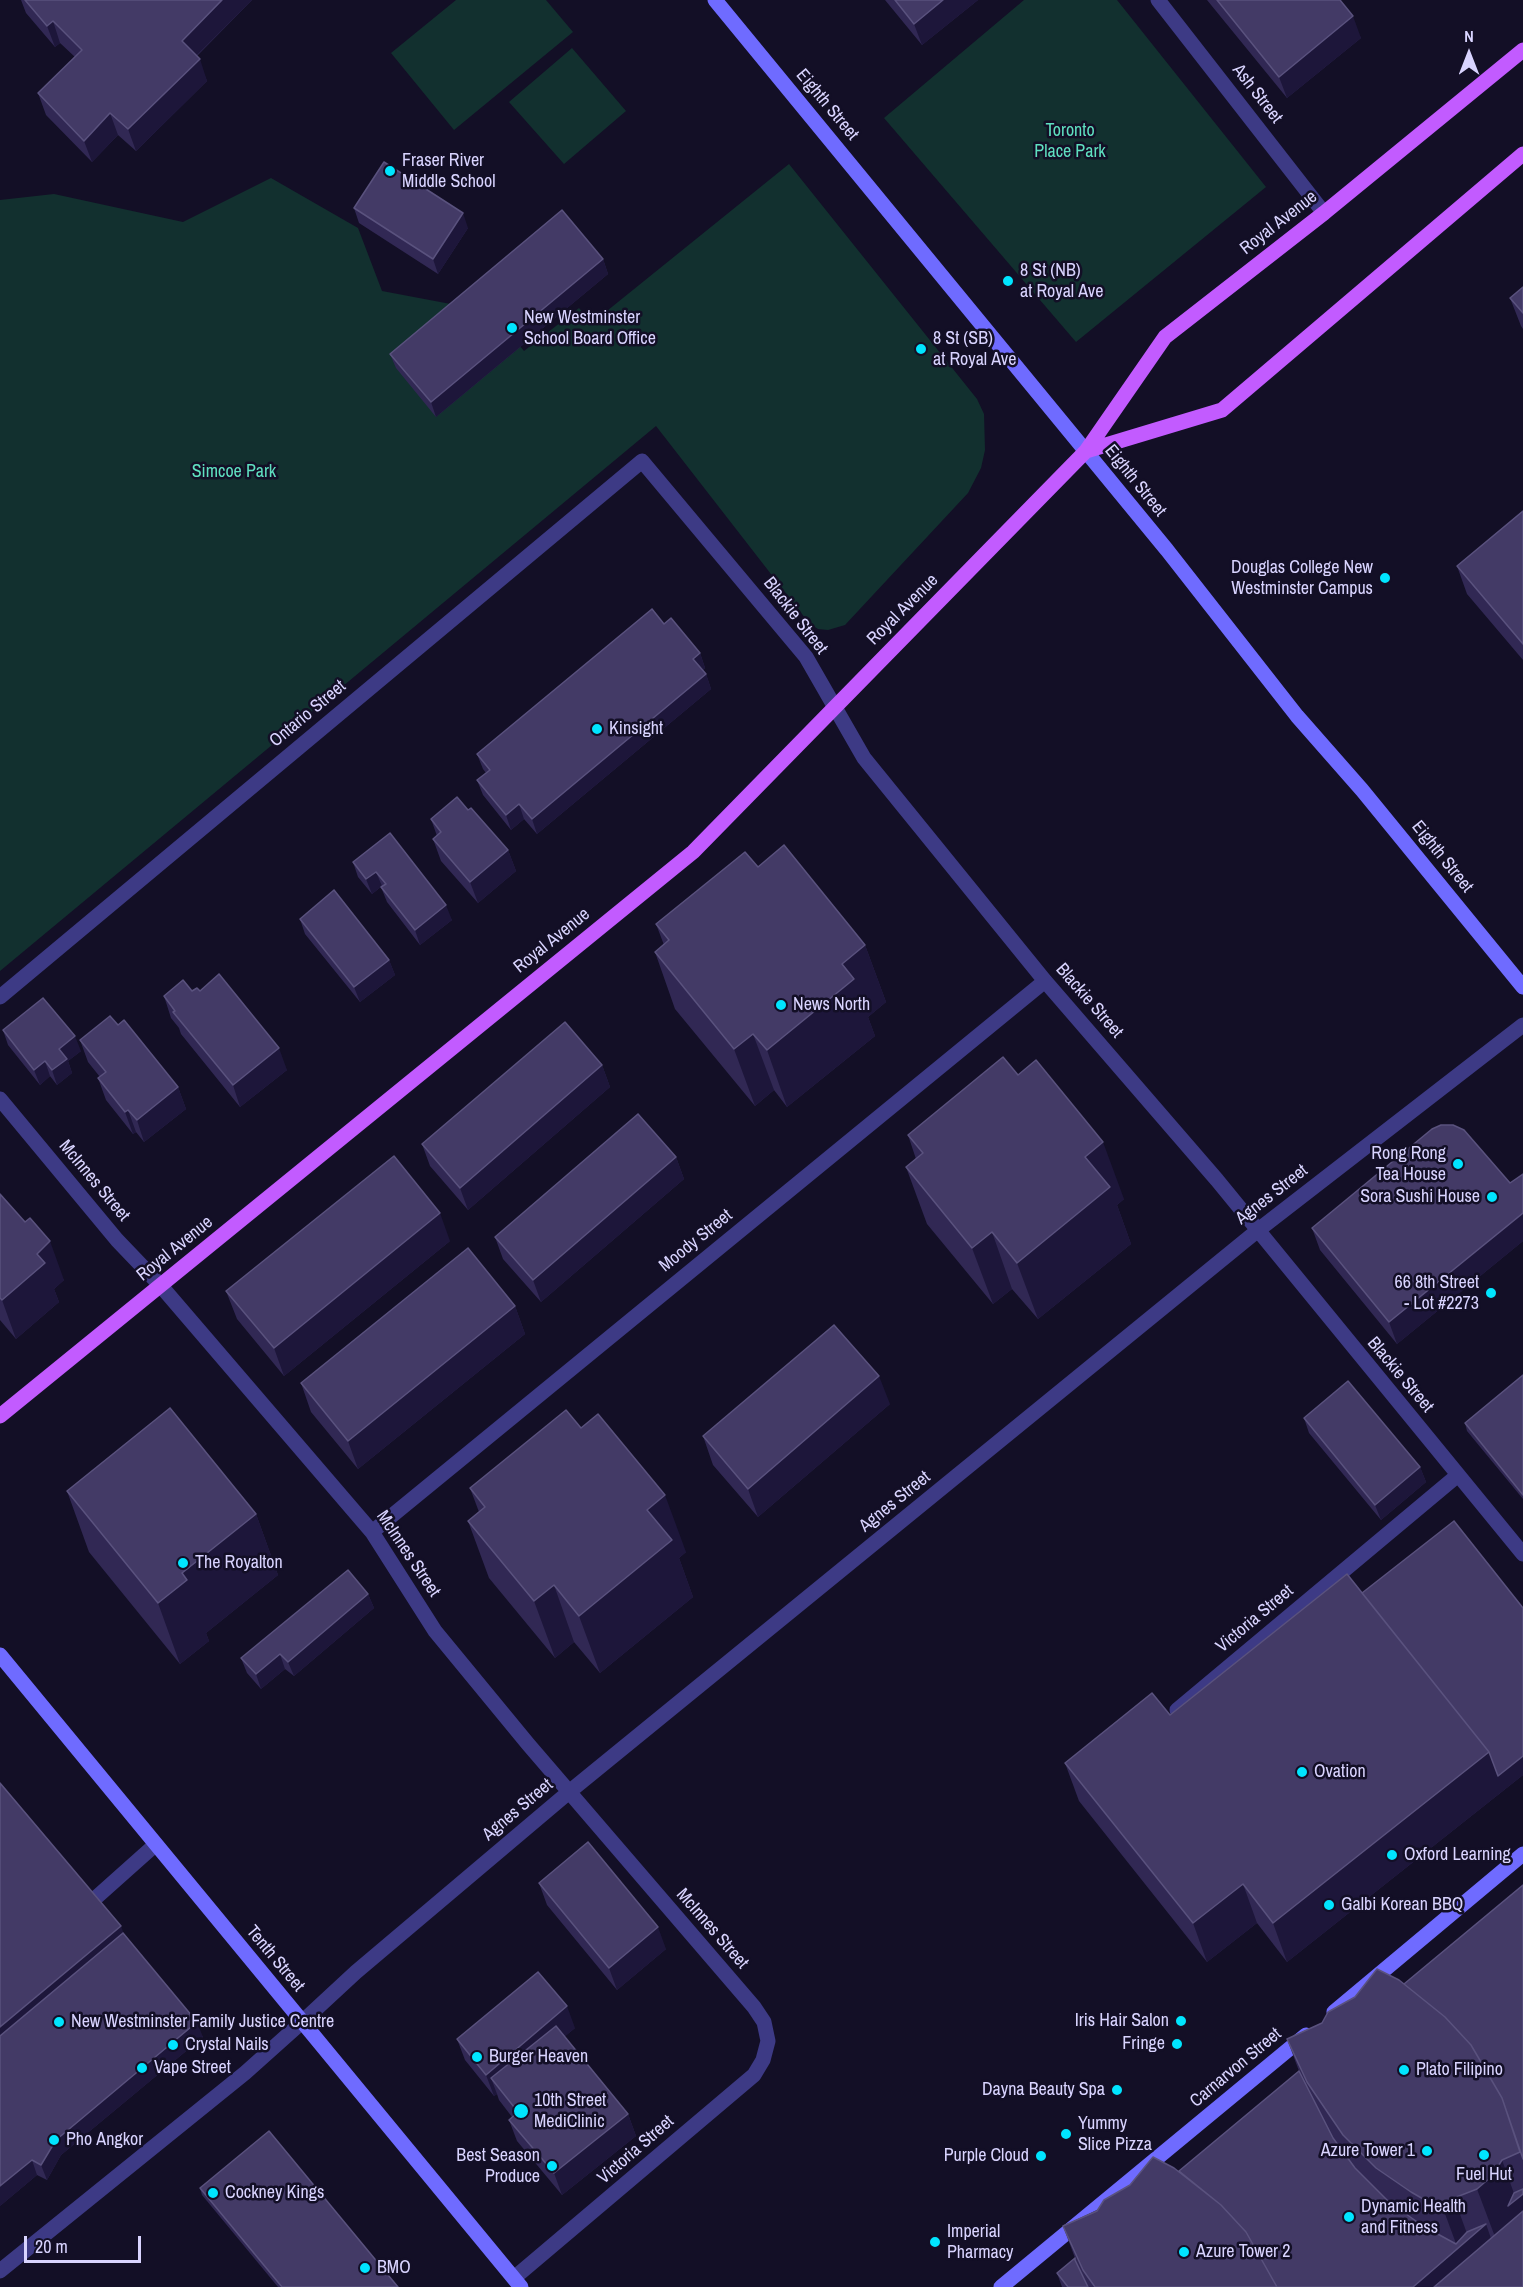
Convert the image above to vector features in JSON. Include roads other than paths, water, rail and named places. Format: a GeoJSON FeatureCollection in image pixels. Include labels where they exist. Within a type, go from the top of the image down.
{"type":"FeatureCollection","features":[{"type":"Feature","properties":{"kind":"main road","name":"Royal Avenue"},"geometry":{"type":"LineString","coordinates":[[0,1416],[693,852],[1086,451],[1165,337],[1324,213],[1523,50]]}},
{"type":"Feature","properties":{"kind":"main road","name":"Royal Avenue"},"geometry":{"type":"LineString","coordinates":[[1086,451],[1222,410],[1523,154]]}},
{"type":"Feature","properties":{"kind":"street","name":"Eighth Street"},"geometry":{"type":"LineString","coordinates":[[715,0],[1086,451],[1297,716],[1362,790],[1523,987]]}},
{"type":"Feature","properties":{"kind":"street","name":"Ash Street"},"geometry":{"type":"LineString","coordinates":[[1158,0],[1324,213]]}},
{"type":"Feature","properties":{"kind":"street","name":"Blackie Street"},"geometry":{"type":"LineString","coordinates":[[642,461],[806,657],[864,758],[1045,981],[1217,1180],[1523,1554]]}},
{"type":"Feature","properties":{"kind":"street","name":"Ontario Street"},"geometry":{"type":"LineString","coordinates":[[0,997],[642,461]]}},
{"type":"Feature","properties":{"kind":"street","name":"Moody Street"},"geometry":{"type":"LineString","coordinates":[[372,1532],[1045,981]]}},
{"type":"Feature","properties":{"kind":"street","name":"Agnes Street"},"geometry":{"type":"LineString","coordinates":[[0,2271],[245,2073],[356,1972],[569,1792],[1257,1231],[1523,1025]]}},
{"type":"Feature","properties":{"kind":"street","name":"McInnes Street"},"geometry":{"type":"LineString","coordinates":[[0,1099],[117,1240],[161,1286],[372,1532],[435,1631],[569,1792],[754,2007],[764,2022],[768,2041]]}},
{"type":"Feature","properties":{"kind":"street","name":"Victoria Street"},"geometry":{"type":"LineString","coordinates":[[1168,1717],[1458,1475]]}},
{"type":"Feature","properties":{"kind":"street","name":"Tenth Street"},"geometry":{"type":"LineString","coordinates":[[0,1655],[518,2283]]}},
{"type":"Feature","properties":{"kind":"street"},"geometry":{"type":"LineString","coordinates":[[81,1911],[155,1845]]}},
{"type":"Feature","properties":{"kind":"street","name":"Carnarvon Street"},"geometry":{"type":"LineString","coordinates":[[1001,2287],[1523,1854]]}},
{"type":"Feature","properties":{"kind":"street","name":"Victoria Street"},"geometry":{"type":"LineString","coordinates":[[518,2283],[754,2075],[763,2060],[768,2041]]}},
{"type":"Feature","properties":{"kind":"place","name":"Fraser River Middle School"},"geometry":{"type":"Point","coordinates":[390,171]}},
{"type":"Feature","properties":{"kind":"place","name":"8 St (NB) at Royal Ave"},"geometry":{"type":"Point","coordinates":[1008,281]}},
{"type":"Feature","properties":{"kind":"place","name":"New Westminster School Board Office"},"geometry":{"type":"Point","coordinates":[512,328]}},
{"type":"Feature","properties":{"kind":"place","name":"8 St (SB) at Royal Ave"},"geometry":{"type":"Point","coordinates":[921,349]}},
{"type":"Feature","properties":{"kind":"place","name":"Douglas College New Westminster Campus"},"geometry":{"type":"Point","coordinates":[1385,578]}},
{"type":"Feature","properties":{"kind":"place","name":"Kinsight"},"geometry":{"type":"Point","coordinates":[597,729]}},
{"type":"Feature","properties":{"kind":"place","name":"News North"},"geometry":{"type":"Point","coordinates":[781,1005]}},
{"type":"Feature","properties":{"kind":"place","name":"Rong Rong Tea House"},"geometry":{"type":"Point","coordinates":[1458,1164]}},
{"type":"Feature","properties":{"kind":"place","name":"Sora Sushi House"},"geometry":{"type":"Point","coordinates":[1492,1197]}},
{"type":"Feature","properties":{"kind":"place","name":"66 8th Street - Lot #2273"},"geometry":{"type":"Point","coordinates":[1491,1293]}},
{"type":"Feature","properties":{"kind":"place","name":"The Royalton"},"geometry":{"type":"Point","coordinates":[183,1563]}},
{"type":"Feature","properties":{"kind":"place","name":"Ovation"},"geometry":{"type":"Point","coordinates":[1302,1772]}},
{"type":"Feature","properties":{"kind":"place","name":"Oxford Learning"},"geometry":{"type":"Point","coordinates":[1392,1855]}},
{"type":"Feature","properties":{"kind":"place","name":"Galbi Korean BBQ"},"geometry":{"type":"Point","coordinates":[1329,1905]}},
{"type":"Feature","properties":{"kind":"place","name":"Iris Hair Salon"},"geometry":{"type":"Point","coordinates":[1181,2021]}},
{"type":"Feature","properties":{"kind":"place","name":"New Westminster Family Justice Centre"},"geometry":{"type":"Point","coordinates":[59,2022]}},
{"type":"Feature","properties":{"kind":"place","name":"Fringe"},"geometry":{"type":"Point","coordinates":[1177,2044]}},
{"type":"Feature","properties":{"kind":"place","name":"Crystal Nails"},"geometry":{"type":"Point","coordinates":[173,2045]}},
{"type":"Feature","properties":{"kind":"place","name":"Burger Heaven"},"geometry":{"type":"Point","coordinates":[477,2057]}},
{"type":"Feature","properties":{"kind":"place","name":"Vape Street"},"geometry":{"type":"Point","coordinates":[142,2068]}},
{"type":"Feature","properties":{"kind":"place","name":"Plato Filipino"},"geometry":{"type":"Point","coordinates":[1404,2070]}},
{"type":"Feature","properties":{"kind":"place","name":"Dayna Beauty Spa"},"geometry":{"type":"Point","coordinates":[1117,2090]}},
{"type":"Feature","properties":{"kind":"place","name":"10th Street MediClinic"},"geometry":{"type":"Point","coordinates":[521,2111]}},
{"type":"Feature","properties":{"kind":"place","name":"Yummy Slice Pizza"},"geometry":{"type":"Point","coordinates":[1066,2134]}},
{"type":"Feature","properties":{"kind":"place","name":"Pho Angkor"},"geometry":{"type":"Point","coordinates":[54,2140]}},
{"type":"Feature","properties":{"kind":"place","name":"Azure Tower 1"},"geometry":{"type":"Point","coordinates":[1427,2151]}},
{"type":"Feature","properties":{"kind":"place","name":"Fuel Hut"},"geometry":{"type":"Point","coordinates":[1484,2155]}},
{"type":"Feature","properties":{"kind":"place","name":"Purple Cloud"},"geometry":{"type":"Point","coordinates":[1041,2156]}},
{"type":"Feature","properties":{"kind":"place","name":"Best Season Produce"},"geometry":{"type":"Point","coordinates":[552,2166]}},
{"type":"Feature","properties":{"kind":"place","name":"Cockney Kings"},"geometry":{"type":"Point","coordinates":[213,2193]}},
{"type":"Feature","properties":{"kind":"place","name":"Dynamic Health and Fitness"},"geometry":{"type":"Point","coordinates":[1349,2217]}},
{"type":"Feature","properties":{"kind":"place","name":"Imperial Pharmacy"},"geometry":{"type":"Point","coordinates":[935,2242]}},
{"type":"Feature","properties":{"kind":"place","name":"Azure Tower 2"},"geometry":{"type":"Point","coordinates":[1184,2252]}},
{"type":"Feature","properties":{"kind":"place","name":"BMO"},"geometry":{"type":"Point","coordinates":[365,2268]}},
{"type":"Feature","properties":{"kind":"park label","name":"Toronto Place Park"},"geometry":{"type":"Point","coordinates":[1070,141]}},
{"type":"Feature","properties":{"kind":"park label","name":"Simcoe Park"},"geometry":{"type":"Point","coordinates":[234,472]}}]}
